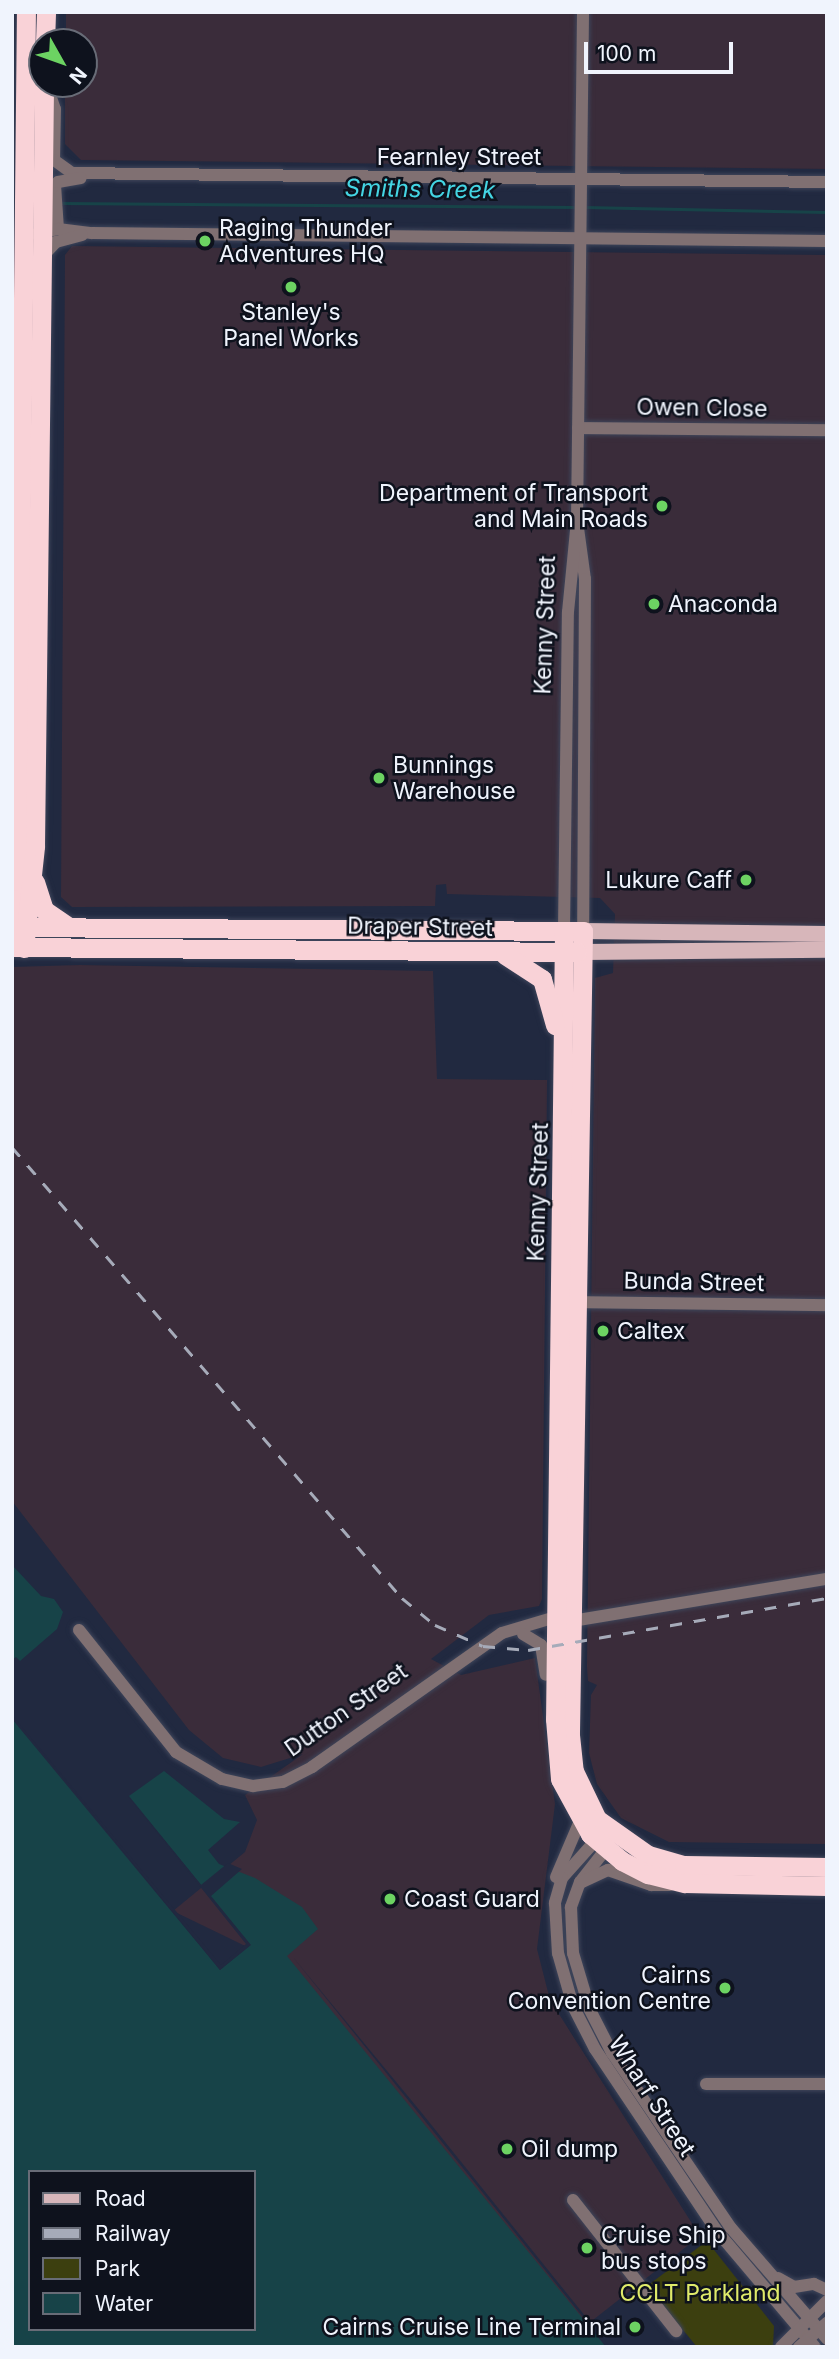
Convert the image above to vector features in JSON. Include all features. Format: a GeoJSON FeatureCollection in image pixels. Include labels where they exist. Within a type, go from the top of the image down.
{"type":"FeatureCollection","features":[{"type":"Feature","properties":{"kind":"highway"},"geometry":{"type":"LineString","coordinates":[[18,948],[15,884],[22,340],[43,204],[26,12]]}},
{"type":"Feature","properties":{"kind":"highway"},"geometry":{"type":"LineString","coordinates":[[45,98],[37,896],[47,913],[70,928]]}},
{"type":"Feature","properties":{"kind":"highway"},"geometry":{"type":"LineString","coordinates":[[17,928],[36,846]]}},
{"type":"Feature","properties":{"kind":"highway","name":"Draper Street"},"geometry":{"type":"LineString","coordinates":[[17,928],[573,931]]}},
{"type":"Feature","properties":{"kind":"highway","name":"Kenny Street"},"geometry":{"type":"LineString","coordinates":[[573,931],[562,1622],[555,1719],[560,1779],[580,1821],[604,1841]]}},
{"type":"Feature","properties":{"kind":"highway","name":"Draper Street"},"geometry":{"type":"LineString","coordinates":[[18,948],[573,952]]}},
{"type":"Feature","properties":{"kind":"highway","name":"Kenny Street"},"geometry":{"type":"LineString","coordinates":[[568,1302],[565,1120],[573,952]]}},
{"type":"Feature","properties":{"kind":"highway"},"geometry":{"type":"LineString","coordinates":[[498,953],[534,971],[549,992],[565,1120]]}},
{"type":"Feature","properties":{"kind":"highway","name":"Kenny Street"},"geometry":{"type":"LineString","coordinates":[[562,1622],[574,1771],[604,1841]]}},
{"type":"Feature","properties":{"kind":"highway"},"geometry":{"type":"LineString","coordinates":[[604,1841],[675,1864],[827,1867]]}},
{"type":"Feature","properties":{"kind":"highway"},"geometry":{"type":"LineString","coordinates":[[604,1841],[638,1870],[685,1883],[827,1886]]}},
{"type":"Feature","properties":{"kind":"main road","name":"Draper Street"},"geometry":{"type":"LineString","coordinates":[[573,931],[827,934]]}},
{"type":"Feature","properties":{"kind":"main road","name":"Draper Street"},"geometry":{"type":"LineString","coordinates":[[573,952],[827,950]]}},
{"type":"Feature","properties":{"kind":"street","name":"Kenny Street"},"geometry":{"type":"LineString","coordinates":[[573,931],[568,611],[577,520],[583,12]]}},
{"type":"Feature","properties":{"kind":"street","name":"Fearnley Street"},"geometry":{"type":"LineString","coordinates":[[51,98],[54,105],[56,163],[67,172],[92,175],[827,182]]}},
{"type":"Feature","properties":{"kind":"street","name":"Fearnley Street"},"geometry":{"type":"LineString","coordinates":[[43,204],[92,175]]}},
{"type":"Feature","properties":{"kind":"street"},"geometry":{"type":"LineString","coordinates":[[43,204],[92,233]]}},
{"type":"Feature","properties":{"kind":"street"},"geometry":{"type":"LineString","coordinates":[[42,258],[56,242],[92,233],[827,241]]}},
{"type":"Feature","properties":{"kind":"street","name":"Owen Close"},"geometry":{"type":"LineString","coordinates":[[578,428],[827,430]]}},
{"type":"Feature","properties":{"kind":"street","name":"Kenny Street"},"geometry":{"type":"LineString","coordinates":[[573,931],[585,579],[577,520]]}},
{"type":"Feature","properties":{"kind":"street","name":"Bunda Street"},"geometry":{"type":"LineString","coordinates":[[568,1302],[827,1305]]}},
{"type":"Feature","properties":{"kind":"street","name":"Dutton Street"},"geometry":{"type":"LineString","coordinates":[[79,1630],[176,1752],[222,1779],[253,1786],[283,1782],[312,1767],[508,1630],[827,1579]]}},
{"type":"Feature","properties":{"kind":"street","name":"Dutton Street"},"geometry":{"type":"LineString","coordinates":[[488,1643],[562,1622]]}},
{"type":"Feature","properties":{"kind":"street"},"geometry":{"type":"LineString","coordinates":[[523,1634],[534,1637],[544,1651],[547,1697],[555,1719]]}},
{"type":"Feature","properties":{"kind":"street"},"geometry":{"type":"LineString","coordinates":[[555,1929],[553,1884],[580,1821]]}},
{"type":"Feature","properties":{"kind":"street","name":"Wharf Street"},"geometry":{"type":"LineString","coordinates":[[604,1841],[577,1887],[571,1907],[571,1941],[586,2001],[606,2043],[750,2250],[809,2319],[824,2331]]}},
{"type":"Feature","properties":{"kind":"street","name":"Wharf Street"},"geometry":{"type":"LineString","coordinates":[[604,1841],[560,1882],[555,1929],[566,1986],[578,2017],[716,2230],[805,2340]]}},
{"type":"Feature","properties":{"kind":"street"},"geometry":{"type":"LineString","coordinates":[[555,1929],[562,1922],[568,1893],[589,1869]]}},
{"type":"Feature","properties":{"kind":"street"},"geometry":{"type":"LineString","coordinates":[[577,1887],[608,1870],[655,1886],[685,1883]]}},
{"type":"Feature","properties":{"kind":"street"},"geometry":{"type":"LineString","coordinates":[[571,1941],[565,1958],[578,2017]]}},
{"type":"Feature","properties":{"kind":"street"},"geometry":{"type":"LineString","coordinates":[[706,2084],[827,2084]]}},
{"type":"Feature","properties":{"kind":"street"},"geometry":{"type":"LineString","coordinates":[[573,2200],[676,2330]]}},
{"type":"Feature","properties":{"kind":"street"},"geometry":{"type":"LineString","coordinates":[[750,2250],[786,2285],[814,2284],[827,2290]]}},
{"type":"Feature","properties":{"kind":"street"},"geometry":{"type":"LineString","coordinates":[[805,2340],[809,2319],[827,2301]]}},
{"type":"Feature","properties":{"kind":"street"},"geometry":{"type":"LineString","coordinates":[[781,2347],[824,2331]]}},
{"type":"Feature","properties":{"kind":"shaded area"},"geometry":{"type":"Polygon","coordinates":[[[66,12],[827,12],[827,169],[81,160],[65,144],[65,98],[98,98],[98,28],[66,28],[66,12]]]}},
{"type":"Feature","properties":{"kind":"shaded area"},"geometry":{"type":"Polygon","coordinates":[[[72,246],[827,255],[827,1844],[669,1842],[621,1818],[597,1784],[589,1753],[591,1695],[597,1685],[588,1681],[587,1667],[595,978],[613,973],[615,914],[600,898],[447,894],[446,884],[436,885],[435,906],[72,907],[61,897],[65,255],[72,246]]]}},
{"type":"Feature","properties":{"kind":"shaded area"},"geometry":{"type":"Polygon","coordinates":[[[80,965],[433,971],[437,1079],[547,1080],[542,1599],[539,1606],[489,1615],[431,1659],[461,1675],[535,1658],[555,1804],[537,1949],[550,2000],[700,2236],[579,2331],[278,1962],[173,1911],[245,1852],[257,1820],[245,1795],[303,1754],[261,1767],[223,1758],[189,1730],[12,1501],[12,967],[80,965]]]}},
{"type":"Feature","properties":{"kind":"green space","name":"CCLT Parkland"},"geometry":{"type":"Polygon","coordinates":[[[707,2241],[774,2326],[773,2347],[697,2347],[647,2286],[707,2241]]]}},
{"type":"Feature","properties":{"kind":"water"},"geometry":{"type":"Polygon","coordinates":[[[12,1565],[41,1596],[54,1599],[63,1612],[57,1629],[20,1661],[16,1657],[12,1660],[12,1565]]]}},
{"type":"Feature","properties":{"kind":"water"},"geometry":{"type":"Polygon","coordinates":[[[12,1719],[220,1970],[250,1945],[129,1796],[164,1771],[224,1819],[240,1822],[208,1850],[219,1864],[255,1878],[302,1907],[318,1929],[287,1956],[606,2347],[12,2347],[12,1719]]]}},
{"type":"Feature","properties":{"kind":"pier"},"geometry":{"type":"Polygon","coordinates":[[[12,1715],[221,1965],[246,1944],[126,1794],[201,1885],[228,1863],[242,1869],[211,1896],[251,1945],[220,1970],[12,1715]]]}},
{"type":"Feature","properties":{"kind":"pier"},"geometry":{"type":"Polygon","coordinates":[[[292,1956],[421,2112],[610,2347],[607,2347],[292,1956]]]}},
{"type":"Feature","properties":{"kind":"waterway","name":"Smiths Creek"},"geometry":{"type":"LineString","coordinates":[[60,203],[575,207]]}},
{"type":"Feature","properties":{"kind":"waterway","name":"Smiths Creek"},"geometry":{"type":"LineString","coordinates":[[585,207],[827,212]]}},
{"type":"Feature","properties":{"kind":"railway"},"geometry":{"type":"LineString","coordinates":[[12,1147],[402,1598],[435,1625],[483,1646],[528,1650],[827,1598]]}},
{"type":"Feature","properties":{"kind":"place","name":"Raging Thunder Adventures HQ"},"geometry":{"type":"Point","coordinates":[205,241]}},
{"type":"Feature","properties":{"kind":"place","name":"Stanley's Panel Works"},"geometry":{"type":"Point","coordinates":[291,287]}},
{"type":"Feature","properties":{"kind":"place","name":"Department of Transport and Main Roads"},"geometry":{"type":"Point","coordinates":[662,506]}},
{"type":"Feature","properties":{"kind":"place","name":"Anaconda"},"geometry":{"type":"Point","coordinates":[654,604]}},
{"type":"Feature","properties":{"kind":"place","name":"Bunnings Warehouse"},"geometry":{"type":"Point","coordinates":[379,778]}},
{"type":"Feature","properties":{"kind":"place","name":"Lukure Caff"},"geometry":{"type":"Point","coordinates":[746,880]}},
{"type":"Feature","properties":{"kind":"place","name":"Caltex"},"geometry":{"type":"Point","coordinates":[603,1331]}},
{"type":"Feature","properties":{"kind":"place","name":"Coast Guard"},"geometry":{"type":"Point","coordinates":[390,1899]}},
{"type":"Feature","properties":{"kind":"place","name":"Cairns Convention Centre"},"geometry":{"type":"Point","coordinates":[725,1988]}},
{"type":"Feature","properties":{"kind":"place","name":"Oil dump"},"geometry":{"type":"Point","coordinates":[507,2149]}},
{"type":"Feature","properties":{"kind":"place","name":"Cruise Ship bus stops"},"geometry":{"type":"Point","coordinates":[587,2248]}},
{"type":"Feature","properties":{"kind":"place","name":"Cairns Cruise Line Terminal"},"geometry":{"type":"Point","coordinates":[635,2327]}}]}
